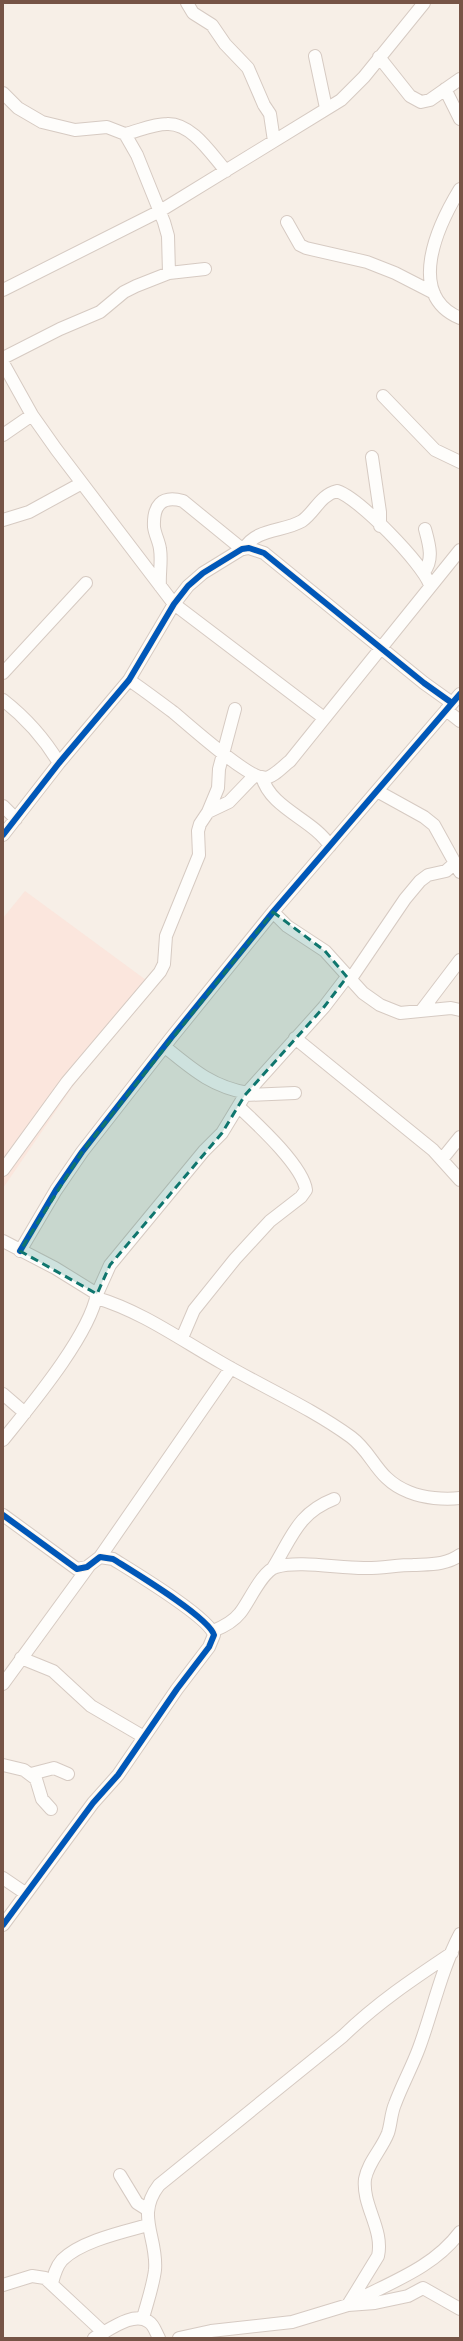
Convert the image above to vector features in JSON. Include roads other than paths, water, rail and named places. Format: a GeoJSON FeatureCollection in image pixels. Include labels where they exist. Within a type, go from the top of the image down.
{"type":"FeatureCollection","features":[{"type":"Feature","properties":{"kind":"street"},"geometry":{"type":"LineString","coordinates":[[187,3],[193,13],[212,25],[225,44],[248,68],[264,105],[270,114],[274,141]]}},
{"type":"Feature","properties":{"kind":"street"},"geometry":{"type":"LineString","coordinates":[[3,290],[160,211],[341,100],[352,89],[424,3]]}},
{"type":"Feature","properties":{"kind":"street"},"geometry":{"type":"LineString","coordinates":[[315,56],[326,108]]}},
{"type":"Feature","properties":{"kind":"street"},"geometry":{"type":"LineString","coordinates":[[379,56],[394,72],[405,90],[417,101],[421,102],[430,100],[460,79]]}},
{"type":"Feature","properties":{"kind":"street"},"geometry":{"type":"LineString","coordinates":[[445,89],[460,119]]}},
{"type":"Feature","properties":{"kind":"street"},"geometry":{"type":"LineString","coordinates":[[3,93],[18,108],[42,122],[75,130],[107,127],[125,134],[135,149],[160,211],[168,236],[169,272]]}},
{"type":"Feature","properties":{"kind":"street"},"geometry":{"type":"LineString","coordinates":[[125,134],[159,124],[178,125],[194,135],[226,171]]}},
{"type":"Feature","properties":{"kind":"street"},"geometry":{"type":"LineString","coordinates":[[460,189],[448,211],[432,247],[430,265],[434,293],[441,304],[460,318]]}},
{"type":"Feature","properties":{"kind":"street"},"geometry":{"type":"LineString","coordinates":[[287,222],[300,244],[306,248],[367,262],[395,273],[434,293]]}},
{"type":"Feature","properties":{"kind":"street"},"geometry":{"type":"LineString","coordinates":[[3,358],[60,328],[100,312],[124,292],[136,286],[169,272],[205,269]]}},
{"type":"Feature","properties":{"kind":"street"},"geometry":{"type":"LineString","coordinates":[[3,363],[32,415],[174,604],[324,718]]}},
{"type":"Feature","properties":{"kind":"street"},"geometry":{"type":"LineString","coordinates":[[382,396],[435,450],[460,462]]}},
{"type":"Feature","properties":{"kind":"street"},"geometry":{"type":"LineString","coordinates":[[3,435],[32,415]]}},
{"type":"Feature","properties":{"kind":"street"},"geometry":{"type":"LineString","coordinates":[[372,457],[380,512],[380,526]]}},
{"type":"Feature","properties":{"kind":"street"},"geometry":{"type":"LineString","coordinates":[[3,520],[29,512],[82,483]]}},
{"type":"Feature","properties":{"kind":"street"},"geometry":{"type":"LineString","coordinates":[[3,835],[59,763],[129,680],[174,604],[203,573],[243,549],[253,538],[302,521],[321,500],[330,493],[337,491],[357,502],[424,572],[430,585]]}},
{"type":"Feature","properties":{"kind":"street"},"geometry":{"type":"LineString","coordinates":[[160,586],[160,548],[154,528],[157,508],[164,500],[171,497],[183,500],[243,549],[256,549],[264,553],[382,649],[449,706],[460,720]]}},
{"type":"Feature","properties":{"kind":"street"},"geometry":{"type":"LineString","coordinates":[[424,572],[429,563],[430,556],[425,529]]}},
{"type":"Feature","properties":{"kind":"street"},"geometry":{"type":"LineString","coordinates":[[208,812],[229,802],[259,776],[273,775],[290,761],[382,649],[430,585],[460,550]]}},
{"type":"Feature","properties":{"kind":"street"},"geometry":{"type":"LineString","coordinates":[[3,673],[86,583]]}},
{"type":"Feature","properties":{"kind":"street"},"geometry":{"type":"LineString","coordinates":[[129,680],[223,753],[259,776],[276,798],[294,814],[320,833],[330,846]]}},
{"type":"Feature","properties":{"kind":"street"},"geometry":{"type":"LineString","coordinates":[[20,1251],[56,1190],[82,1152],[273,912],[460,694]]}},
{"type":"Feature","properties":{"kind":"street"},"geometry":{"type":"LineString","coordinates":[[3,700],[34,727],[46,742],[59,763]]}},
{"type":"Feature","properties":{"kind":"street"},"geometry":{"type":"LineString","coordinates":[[3,1170],[67,1082],[160,972],[166,957],[166,936],[195,868],[200,847],[198,831],[218,788],[219,769],[235,709]]}},
{"type":"Feature","properties":{"kind":"street"},"geometry":{"type":"LineString","coordinates":[[3,1440],[25,1413],[72,1345],[94,1309],[97,1296],[110,1265],[201,1155],[222,1133],[247,1094],[348,979],[405,899],[420,881],[428,875],[457,868],[434,825],[424,817],[377,791]]}},
{"type":"Feature","properties":{"kind":"street"},"geometry":{"type":"LineString","coordinates":[[3,806],[16,819]]}},
{"type":"Feature","properties":{"kind":"street"},"geometry":{"type":"LineString","coordinates":[[273,912],[287,926],[325,952],[348,979],[370,998],[392,1010],[400,1013],[422,1010],[460,1010]]}},
{"type":"Feature","properties":{"kind":"street"},"geometry":{"type":"LineString","coordinates":[[422,1010],[460,960]]}},
{"type":"Feature","properties":{"kind":"street"},"geometry":{"type":"LineString","coordinates":[[295,1038],[443,1158],[460,1180]]}},
{"type":"Feature","properties":{"kind":"street"},"geometry":{"type":"LineString","coordinates":[[165,1047],[208,1081],[232,1090],[247,1094],[295,1093]]}},
{"type":"Feature","properties":{"kind":"street"},"geometry":{"type":"LineString","coordinates":[[182,1338],[194,1310],[235,1259],[270,1221],[301,1197],[306,1190],[301,1175],[265,1131],[239,1106]]}},
{"type":"Feature","properties":{"kind":"street"},"geometry":{"type":"LineString","coordinates":[[443,1158],[460,1137]]}},
{"type":"Feature","properties":{"kind":"street"},"geometry":{"type":"LineString","coordinates":[[3,1240],[20,1251],[55,1268],[97,1296],[182,1338],[231,1368],[316,1414],[353,1439],[380,1473],[394,1484],[410,1492],[423,1496],[460,1498]]}},
{"type":"Feature","properties":{"kind":"street"},"geometry":{"type":"LineString","coordinates":[[3,1515],[72,1566],[82,1570],[89,1566],[100,1557],[231,1368]]}},
{"type":"Feature","properties":{"kind":"street"},"geometry":{"type":"LineString","coordinates":[[3,1394],[25,1413]]}},
{"type":"Feature","properties":{"kind":"street"},"geometry":{"type":"LineString","coordinates":[[213,1630],[228,1623],[240,1613],[259,1584],[274,1568],[307,1513],[319,1505],[334,1499]]}},
{"type":"Feature","properties":{"kind":"street"},"geometry":{"type":"LineString","coordinates":[[274,1568],[319,1565],[367,1568],[433,1564],[450,1562],[460,1555]]}},
{"type":"Feature","properties":{"kind":"street"},"geometry":{"type":"LineString","coordinates":[[3,1925],[25,1893],[42,1874],[93,1803],[118,1775],[177,1689],[209,1647],[214,1635],[213,1630],[193,1613],[142,1577],[113,1559],[100,1557]]}},
{"type":"Feature","properties":{"kind":"street"},"geometry":{"type":"LineString","coordinates":[[3,1684],[89,1566]]}},
{"type":"Feature","properties":{"kind":"street"},"geometry":{"type":"LineString","coordinates":[[21,1658],[53,1671],[91,1706],[144,1737]]}},
{"type":"Feature","properties":{"kind":"street"},"geometry":{"type":"LineString","coordinates":[[3,1765],[17,1768],[31,1774],[36,1778],[42,1799],[51,1809]]}},
{"type":"Feature","properties":{"kind":"street"},"geometry":{"type":"LineString","coordinates":[[31,1774],[54,1768],[68,1774]]}},
{"type":"Feature","properties":{"kind":"street"},"geometry":{"type":"LineString","coordinates":[[3,1878],[25,1893]]}},
{"type":"Feature","properties":{"kind":"street"},"geometry":{"type":"LineString","coordinates":[[348,2305],[378,2256],[380,2241],[368,2204],[365,2179],[369,2167],[388,2134],[395,2104],[419,2048],[433,2002],[460,1934]]}},
{"type":"Feature","properties":{"kind":"street"},"geometry":{"type":"LineString","coordinates":[[143,2318],[155,2271],[155,2253],[148,2226],[148,2210],[153,2193],[160,2185],[343,2036],[370,2010],[399,1988],[452,1953]]}},
{"type":"Feature","properties":{"kind":"street"},"geometry":{"type":"LineString","coordinates":[[120,2175],[137,2204],[148,2210]]}},
{"type":"Feature","properties":{"kind":"street"},"geometry":{"type":"LineString","coordinates":[[52,2283],[56,2270],[62,2260],[74,2251],[96,2241],[148,2226]]}},
{"type":"Feature","properties":{"kind":"street"},"geometry":{"type":"LineString","coordinates":[[179,2338],[211,2331],[292,2322],[348,2305],[425,2266],[447,2248],[460,2232]]}},
{"type":"Feature","properties":{"kind":"street"},"geometry":{"type":"LineString","coordinates":[[447,2248],[460,2243]]}},
{"type":"Feature","properties":{"kind":"street"},"geometry":{"type":"LineString","coordinates":[[3,2285],[32,2276],[45,2278],[52,2283],[99,2335],[128,2320],[143,2318],[150,2322],[159,2338]]}},
{"type":"Feature","properties":{"kind":"street"},"geometry":{"type":"LineString","coordinates":[[348,2305],[393,2300],[408,2296],[423,2288],[460,2309]]}}]}
